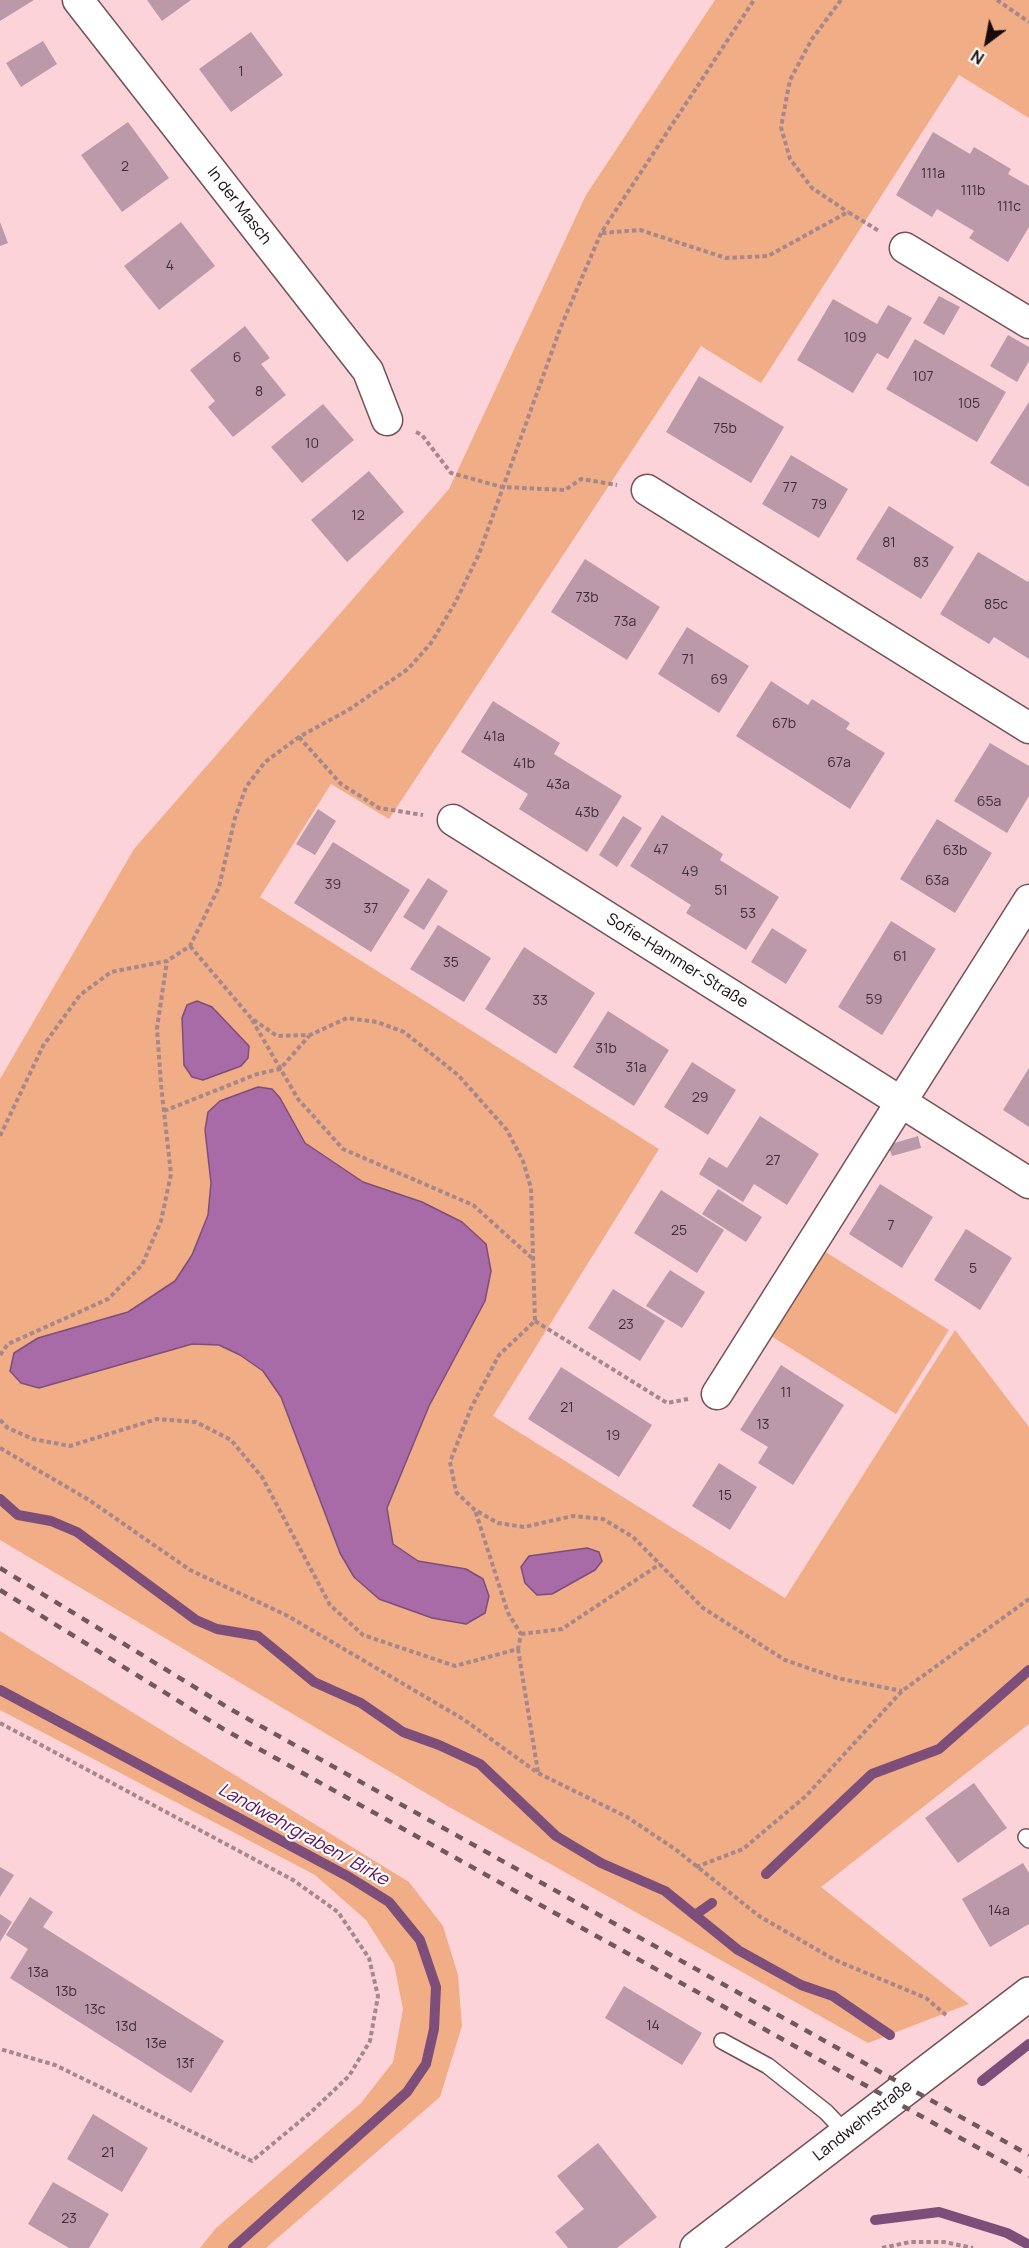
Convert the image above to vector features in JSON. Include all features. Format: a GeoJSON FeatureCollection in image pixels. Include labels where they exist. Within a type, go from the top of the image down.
{"type":"FeatureCollection","features":[{"type":"Feature","properties":{"kind":"street","name":"In der Masch"},"geometry":{"type":"LineString","coordinates":[[78,0],[368,371],[387,420]]}},
{"type":"Feature","properties":{"kind":"street"},"geometry":{"type":"LineString","coordinates":[[905,248],[1029,323]]}},
{"type":"Feature","properties":{"kind":"street"},"geometry":{"type":"LineString","coordinates":[[647,490],[1029,728]]}},
{"type":"Feature","properties":{"kind":"street","name":"Sofie-Hammer-Straße"},"geometry":{"type":"LineString","coordinates":[[453,820],[1029,1183]]}},
{"type":"Feature","properties":{"kind":"street"},"geometry":{"type":"LineString","coordinates":[[717,1394],[1029,900]]}},
{"type":"Feature","properties":{"kind":"street","name":"Landwehrstraße"},"geometry":{"type":"LineString","coordinates":[[697,2248],[1029,1994]]}},
{"type":"Feature","properties":{"kind":"lane"},"geometry":{"type":"LineString","coordinates":[[722,2041],[768,2066],[826,2112],[847,2134]]}},
{"type":"Feature","properties":{"kind":"path"},"geometry":{"type":"LineString","coordinates":[[0,1136],[43,1046],[80,994],[111,972],[167,962],[190,946],[219,887],[235,818],[246,787],[265,762],[299,737],[350,709],[408,669],[431,643],[455,603],[479,554],[560,328],[601,233],[754,0]]}},
{"type":"Feature","properties":{"kind":"path"},"geometry":{"type":"LineString","coordinates":[[841,0],[812,39],[790,80],[781,127],[790,159],[812,188],[905,248]]}},
{"type":"Feature","properties":{"kind":"path"},"geometry":{"type":"LineString","coordinates":[[997,0],[1029,22]]}},
{"type":"Feature","properties":{"kind":"path"},"geometry":{"type":"LineString","coordinates":[[601,233],[640,230],[726,258],[768,255],[848,212]]}},
{"type":"Feature","properties":{"kind":"path"},"geometry":{"type":"LineString","coordinates":[[387,420],[422,435],[451,473],[502,487],[565,490],[581,479],[647,490]]}},
{"type":"Feature","properties":{"kind":"path"},"geometry":{"type":"LineString","coordinates":[[299,737],[341,784],[379,808],[453,820]]}},
{"type":"Feature","properties":{"kind":"path"},"geometry":{"type":"LineString","coordinates":[[190,946],[251,1018],[298,1099],[343,1149],[472,1205],[533,1258]]}},
{"type":"Feature","properties":{"kind":"path"},"geometry":{"type":"LineString","coordinates":[[0,1355],[8,1344],[108,1299],[142,1264],[161,1221],[171,1174],[157,1028],[167,962]]}},
{"type":"Feature","properties":{"kind":"path"},"geometry":{"type":"LineString","coordinates":[[251,1018],[277,1036],[310,1035]]}},
{"type":"Feature","properties":{"kind":"path"},"geometry":{"type":"LineString","coordinates":[[164,1111],[257,1074],[280,1069],[310,1035],[346,1018],[377,1022],[405,1032],[458,1076],[507,1130],[523,1161],[531,1188],[535,1321],[500,1355],[471,1408],[450,1462],[456,1492],[475,1510],[498,1523],[524,1527],[573,1516],[603,1519],[633,1537],[703,1608],[785,1660],[837,1677],[902,1690]]}},
{"type":"Feature","properties":{"kind":"path"},"geometry":{"type":"LineString","coordinates":[[535,1321],[667,1403],[717,1394]]}},
{"type":"Feature","properties":{"kind":"path"},"geometry":{"type":"LineString","coordinates":[[0,1420],[8,1428],[33,1439],[70,1446],[157,1419],[196,1422],[231,1440],[262,1477],[330,1605],[363,1635],[455,1666],[518,1649]]}},
{"type":"Feature","properties":{"kind":"path"},"geometry":{"type":"LineString","coordinates":[[0,1448],[88,1500],[190,1570],[286,1615],[454,1713],[538,1773],[627,1817],[675,1849],[759,1916],[835,1960],[926,1998],[951,2019]]}},
{"type":"Feature","properties":{"kind":"path"},"geometry":{"type":"LineString","coordinates":[[475,1510],[508,1613],[521,1634],[518,1649],[538,1773]]}},
{"type":"Feature","properties":{"kind":"path"},"geometry":{"type":"LineString","coordinates":[[521,1634],[562,1629],[660,1564]]}},
{"type":"Feature","properties":{"kind":"path"},"geometry":{"type":"LineString","coordinates":[[696,1867],[744,1849],[797,1804],[902,1690],[1029,1599]]}},
{"type":"Feature","properties":{"kind":"path"},"geometry":{"type":"LineString","coordinates":[[0,1723],[293,1880],[338,1912],[369,1958],[378,1996],[370,2041],[349,2076],[310,2113],[252,2161],[55,2065],[0,2049]]}},
{"type":"Feature","properties":{"kind":"path"},"geometry":{"type":"LineString","coordinates":[[882,2248],[910,2242],[944,2242],[973,2248]]}},
{"type":"Feature","properties":{"kind":"shaded area"},"geometry":{"type":"Polygon","coordinates":[[[715,0],[1029,0],[1029,118],[959,75],[761,383],[701,346],[389,819],[331,784],[260,897],[659,1149],[493,1416],[785,1598],[955,1330],[1029,1427],[1029,1724],[821,1887],[969,2004],[868,2043],[451,1808],[0,1540],[0,1079],[134,849],[449,489],[586,195],[715,0]]]}},
{"type":"Feature","properties":{"kind":"shaded area"},"geometry":{"type":"Polygon","coordinates":[[[197,1001],[212,1007],[249,1046],[248,1058],[241,1066],[203,1080],[192,1077],[184,1065],[182,1018],[187,1005],[197,1001]]]}},
{"type":"Feature","properties":{"kind":"shaded area"},"geometry":{"type":"Polygon","coordinates":[[[258,1087],[272,1089],[280,1098],[305,1143],[363,1182],[422,1202],[462,1222],[486,1244],[491,1271],[485,1301],[429,1406],[387,1508],[393,1544],[418,1561],[466,1569],[483,1579],[489,1596],[485,1613],[466,1624],[432,1618],[379,1599],[354,1577],[340,1553],[281,1397],[263,1371],[240,1355],[219,1345],[192,1344],[39,1388],[21,1383],[10,1371],[14,1353],[38,1338],[128,1312],[175,1281],[192,1255],[208,1215],[211,1183],[205,1130],[208,1112],[220,1101],[258,1087]]]}},
{"type":"Feature","properties":{"kind":"shaded area"},"geometry":{"type":"Polygon","coordinates":[[[824,1251],[949,1330],[896,1414],[771,1336],[824,1251]]]}},
{"type":"Feature","properties":{"kind":"shaded area"},"geometry":{"type":"Polygon","coordinates":[[[587,1548],[599,1552],[602,1561],[595,1570],[552,1594],[537,1595],[525,1583],[521,1567],[529,1556],[587,1548]]]}},
{"type":"Feature","properties":{"kind":"shaded area"},"geometry":{"type":"Polygon","coordinates":[[[0,1631],[409,1882],[443,1926],[458,1975],[462,2026],[440,2097],[266,2248],[200,2248],[216,2228],[361,2103],[393,2062],[403,2009],[394,1964],[366,1920],[315,1875],[0,1710],[0,1631]]]}},
{"type":"Feature","properties":{"kind":"building"},"geometry":{"type":"Polygon","coordinates":[[[0,0],[34,0],[0,21],[0,0]]]}},
{"type":"Feature","properties":{"kind":"building"},"geometry":{"type":"Polygon","coordinates":[[[147,0],[191,0],[162,21],[147,0]]]}},
{"type":"Feature","properties":{"kind":"building"},"geometry":{"type":"Polygon","coordinates":[[[251,32],[283,75],[231,112],[199,69],[251,32]]]}},
{"type":"Feature","properties":{"kind":"building"},"geometry":{"type":"Polygon","coordinates":[[[43,41],[57,64],[21,87],[6,63],[43,41]]]}},
{"type":"Feature","properties":{"kind":"building"},"geometry":{"type":"Polygon","coordinates":[[[128,122],[169,178],[122,212],[81,155],[128,122]]]}},
{"type":"Feature","properties":{"kind":"building"},"geometry":{"type":"Polygon","coordinates":[[[933,132],[970,154],[974,147],[1011,169],[1008,174],[1029,186],[1029,227],[1008,262],[969,238],[974,231],[937,209],[932,217],[896,195],[933,132]]]}},
{"type":"Feature","properties":{"kind":"building"},"geometry":{"type":"Polygon","coordinates":[[[0,222],[8,243],[0,246],[0,222]]]}},
{"type":"Feature","properties":{"kind":"building"},"geometry":{"type":"Polygon","coordinates":[[[181,222],[215,266],[159,310],[124,266],[181,222]]]}},
{"type":"Feature","properties":{"kind":"building"},"geometry":{"type":"Polygon","coordinates":[[[939,296],[960,307],[944,335],[923,323],[939,296]]]}},
{"type":"Feature","properties":{"kind":"building"},"geometry":{"type":"Polygon","coordinates":[[[833,299],[877,324],[888,305],[912,318],[888,359],[877,353],[853,393],[797,360],[833,299]]]}},
{"type":"Feature","properties":{"kind":"building"},"geometry":{"type":"Polygon","coordinates":[[[245,326],[270,358],[261,364],[286,395],[233,437],[208,407],[215,401],[190,370],[245,326]]]}},
{"type":"Feature","properties":{"kind":"building"},"geometry":{"type":"Polygon","coordinates":[[[1008,335],[1029,347],[1029,361],[1017,382],[990,366],[1008,335]]]}},
{"type":"Feature","properties":{"kind":"building"},"geometry":{"type":"Polygon","coordinates":[[[915,339],[1006,392],[977,442],[886,389],[915,339]]]}},
{"type":"Feature","properties":{"kind":"building"},"geometry":{"type":"Polygon","coordinates":[[[699,376],[784,427],[751,483],[666,432],[699,376]]]}},
{"type":"Feature","properties":{"kind":"building"},"geometry":{"type":"Polygon","coordinates":[[[1029,402],[1029,487],[990,463],[1029,402]]]}},
{"type":"Feature","properties":{"kind":"building"},"geometry":{"type":"Polygon","coordinates":[[[323,404],[354,440],[302,483],[271,447],[323,404]]]}},
{"type":"Feature","properties":{"kind":"building"},"geometry":{"type":"Polygon","coordinates":[[[791,455],[848,489],[819,538],[762,504],[791,455]]]}},
{"type":"Feature","properties":{"kind":"building"},"geometry":{"type":"Polygon","coordinates":[[[369,471],[404,512],[347,562],[311,520],[369,471]]]}},
{"type":"Feature","properties":{"kind":"building"},"geometry":{"type":"Polygon","coordinates":[[[889,506],[954,547],[921,599],[856,559],[889,506]]]}},
{"type":"Feature","properties":{"kind":"building"},"geometry":{"type":"Polygon","coordinates":[[[978,552],[1028,582],[1029,579],[1029,659],[994,637],[989,644],[940,614],[978,552]]]}},
{"type":"Feature","properties":{"kind":"building"},"geometry":{"type":"Polygon","coordinates":[[[585,559],[660,607],[627,660],[551,612],[585,559]]]}},
{"type":"Feature","properties":{"kind":"building"},"geometry":{"type":"Polygon","coordinates":[[[687,627],[749,666],[719,713],[658,674],[687,627]]]}},
{"type":"Feature","properties":{"kind":"building"},"geometry":{"type":"Polygon","coordinates":[[[771,681],[808,705],[812,699],[850,723],[846,729],[885,753],[850,809],[736,736],[771,681]]]}},
{"type":"Feature","properties":{"kind":"building"},"geometry":{"type":"Polygon","coordinates":[[[493,701],[560,743],[554,754],[622,796],[587,852],[519,809],[528,794],[461,752],[493,701]]]}},
{"type":"Feature","properties":{"kind":"building"},"geometry":{"type":"Polygon","coordinates":[[[990,743],[1029,766],[1029,796],[1007,833],[954,801],[990,743]]]}},
{"type":"Feature","properties":{"kind":"building"},"geometry":{"type":"Polygon","coordinates":[[[318,809],[336,821],[315,855],[296,844],[318,809]]]}},
{"type":"Feature","properties":{"kind":"building"},"geometry":{"type":"Polygon","coordinates":[[[662,815],[723,854],[720,860],[779,897],[746,950],[686,913],[691,905],[630,866],[662,815]]]}},
{"type":"Feature","properties":{"kind":"building"},"geometry":{"type":"Polygon","coordinates":[[[623,816],[642,828],[617,867],[599,855],[623,816]]]}},
{"type":"Feature","properties":{"kind":"building"},"geometry":{"type":"Polygon","coordinates":[[[937,819],[992,853],[955,913],[900,879],[937,819]]]}},
{"type":"Feature","properties":{"kind":"building"},"geometry":{"type":"Polygon","coordinates":[[[333,842],[410,890],[371,952],[294,903],[333,842]]]}},
{"type":"Feature","properties":{"kind":"building"},"geometry":{"type":"Polygon","coordinates":[[[428,878],[448,891],[424,930],[403,917],[428,878]]]}},
{"type":"Feature","properties":{"kind":"building"},"geometry":{"type":"Polygon","coordinates":[[[891,921],[936,949],[882,1035],[838,1007],[891,921]]]}},
{"type":"Feature","properties":{"kind":"building"},"geometry":{"type":"Polygon","coordinates":[[[438,925],[491,958],[464,1002],[410,969],[438,925]]]}},
{"type":"Feature","properties":{"kind":"building"},"geometry":{"type":"Polygon","coordinates":[[[772,928],[807,950],[786,984],[751,962],[772,928]]]}},
{"type":"Feature","properties":{"kind":"building"},"geometry":{"type":"Polygon","coordinates":[[[524,947],[595,993],[556,1054],[485,1009],[524,947]]]}},
{"type":"Feature","properties":{"kind":"building"},"geometry":{"type":"Polygon","coordinates":[[[608,1011],[669,1050],[634,1106],[573,1067],[608,1011]]]}},
{"type":"Feature","properties":{"kind":"building"},"geometry":{"type":"Polygon","coordinates":[[[692,1062],[736,1090],[708,1135],[664,1107],[692,1062]]]}},
{"type":"Feature","properties":{"kind":"building"},"geometry":{"type":"Polygon","coordinates":[[[1029,1068],[1029,1127],[1003,1110],[1029,1068]]]}},
{"type":"Feature","properties":{"kind":"building"},"geometry":{"type":"Polygon","coordinates":[[[760,1116],[819,1154],[787,1205],[754,1184],[743,1202],[699,1174],[709,1157],[727,1168],[760,1116]]]}},
{"type":"Feature","properties":{"kind":"building"},"geometry":{"type":"Polygon","coordinates":[[[918,1136],[921,1148],[892,1156],[888,1145],[918,1136]]]}},
{"type":"Feature","properties":{"kind":"building"},"geometry":{"type":"Polygon","coordinates":[[[880,1184],[933,1217],[902,1268],[849,1234],[880,1184]]]}},
{"type":"Feature","properties":{"kind":"building"},"geometry":{"type":"Polygon","coordinates":[[[718,1189],[762,1217],[746,1242],[702,1214],[718,1189]]]}},
{"type":"Feature","properties":{"kind":"building"},"geometry":{"type":"Polygon","coordinates":[[[661,1190],[724,1230],[697,1273],[634,1233],[661,1190]]]}},
{"type":"Feature","properties":{"kind":"building"},"geometry":{"type":"Polygon","coordinates":[[[966,1229],[1012,1258],[980,1310],[934,1280],[966,1229]]]}},
{"type":"Feature","properties":{"kind":"building"},"geometry":{"type":"Polygon","coordinates":[[[670,1270],[705,1292],[682,1328],[646,1306],[670,1270]]]}},
{"type":"Feature","properties":{"kind":"building"},"geometry":{"type":"Polygon","coordinates":[[[613,1289],[665,1321],[640,1361],[588,1328],[613,1289]]]}},
{"type":"Feature","properties":{"kind":"building"},"geometry":{"type":"Polygon","coordinates":[[[781,1365],[844,1405],[793,1485],[758,1463],[768,1447],[740,1430],[781,1365]]]}},
{"type":"Feature","properties":{"kind":"building"},"geometry":{"type":"Polygon","coordinates":[[[561,1367],[652,1425],[619,1477],[528,1419],[561,1367]]]}},
{"type":"Feature","properties":{"kind":"building"},"geometry":{"type":"Polygon","coordinates":[[[719,1463],[757,1487],[730,1530],[692,1506],[719,1463]]]}},
{"type":"Feature","properties":{"kind":"building"},"geometry":{"type":"Polygon","coordinates":[[[974,1783],[1007,1828],[958,1863],[925,1818],[974,1783]]]}},
{"type":"Feature","properties":{"kind":"building"},"geometry":{"type":"Polygon","coordinates":[[[1023,1863],[1029,1873],[1029,1924],[990,1947],[962,1899],[1023,1863]]]}},
{"type":"Feature","properties":{"kind":"building"},"geometry":{"type":"Polygon","coordinates":[[[0,1867],[14,1875],[0,1897],[0,1867]]]}},
{"type":"Feature","properties":{"kind":"building"},"geometry":{"type":"Polygon","coordinates":[[[30,1897],[53,1912],[43,1927],[224,2041],[191,2093],[10,1978],[28,1949],[6,1935],[30,1897]]]}},
{"type":"Feature","properties":{"kind":"building"},"geometry":{"type":"Polygon","coordinates":[[[0,1914],[12,1922],[0,1942],[0,1914]]]}},
{"type":"Feature","properties":{"kind":"building"},"geometry":{"type":"Polygon","coordinates":[[[624,1986],[702,2033],[682,2065],[605,2018],[624,1986]]]}},
{"type":"Feature","properties":{"kind":"building"},"geometry":{"type":"Polygon","coordinates":[[[93,2114],[148,2148],[122,2192],[67,2159],[93,2114]]]}},
{"type":"Feature","properties":{"kind":"building"},"geometry":{"type":"Polygon","coordinates":[[[598,2143],[657,2217],[617,2248],[568,2248],[555,2232],[584,2209],[557,2176],[598,2143]]]}},
{"type":"Feature","properties":{"kind":"building"},"geometry":{"type":"Polygon","coordinates":[[[53,2182],[109,2214],[89,2248],[69,2248],[28,2224],[53,2182]]]}},
{"type":"Feature","properties":{"kind":"waterway","name":"Landwehrgraben/ Birke"},"geometry":{"type":"LineString","coordinates":[[0,1499],[18,1515],[51,1521],[77,1532],[196,1620],[217,1629],[258,1636],[314,1682],[361,1703],[403,1732],[439,1745],[480,1764],[556,1836],[601,1863],[665,1891],[738,1950],[801,1985],[833,1996],[890,2035]]}},
{"type":"Feature","properties":{"kind":"waterway","name":"Landwehrgraben/ Birke"},"geometry":{"type":"LineString","coordinates":[[766,1874],[872,1774],[939,1749],[1029,1670]]}},
{"type":"Feature","properties":{"kind":"waterway","name":"Landwehrgraben/ Birke"},"geometry":{"type":"LineString","coordinates":[[0,1690],[349,1877],[389,1902],[420,1940],[436,1987],[434,2029],[426,2064],[407,2092],[233,2248]]}},
{"type":"Feature","properties":{"kind":"waterway","name":"Landwehrgraben/ Birke"},"geometry":{"type":"LineString","coordinates":[[695,1915],[712,1903]]}},
{"type":"Feature","properties":{"kind":"waterway"},"geometry":{"type":"LineString","coordinates":[[982,2081],[1029,2044]]}},
{"type":"Feature","properties":{"kind":"waterway"},"geometry":{"type":"LineString","coordinates":[[875,2220],[939,2212],[1007,2233],[1029,2245]]}},
{"type":"Feature","properties":{"kind":"railway"},"geometry":{"type":"LineString","coordinates":[[0,1568],[232,1710],[1029,2155]]}},
{"type":"Feature","properties":{"kind":"railway"},"geometry":{"type":"LineString","coordinates":[[0,1590],[225,1730],[1029,2176]]}}]}
